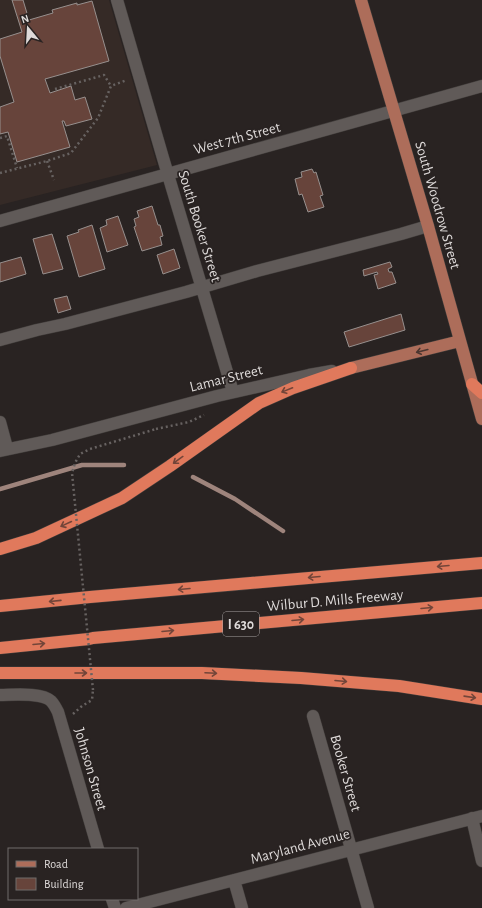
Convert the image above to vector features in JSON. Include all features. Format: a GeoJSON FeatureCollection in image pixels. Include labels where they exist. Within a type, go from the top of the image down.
{"type":"FeatureCollection","features":[{"type":"Feature","properties":{"kind":"highway"},"geometry":{"type":"LineString","coordinates":[[0,549],[36,538],[122,498],[259,403],[293,388],[350,368]]}},
{"type":"Feature","properties":{"kind":"highway"},"geometry":{"type":"LineString","coordinates":[[472,384],[482,393]]}},
{"type":"Feature","properties":{"kind":"highway","name":"Wilbur D. Mills Freeway"},"geometry":{"type":"LineString","coordinates":[[0,606],[482,563]]}},
{"type":"Feature","properties":{"kind":"highway","name":"Wilbur D. Mills Freeway"},"geometry":{"type":"LineString","coordinates":[[0,648],[108,636],[482,603]]}},
{"type":"Feature","properties":{"kind":"highway"},"geometry":{"type":"LineString","coordinates":[[0,673],[210,673],[301,678],[399,686],[482,698]]}},
{"type":"Feature","properties":{"kind":"main road","name":"South Woodrow Street"},"geometry":{"type":"LineString","coordinates":[[361,0],[428,226],[482,419]]}},
{"type":"Feature","properties":{"kind":"main road","name":"Lamar Street"},"geometry":{"type":"LineString","coordinates":[[350,368],[460,341]]}},
{"type":"Feature","properties":{"kind":"street","name":"South Booker Street"},"geometry":{"type":"LineString","coordinates":[[117,0],[233,392]]}},
{"type":"Feature","properties":{"kind":"street","name":"West 7th Street"},"geometry":{"type":"LineString","coordinates":[[0,221],[482,86]]}},
{"type":"Feature","properties":{"kind":"street"},"geometry":{"type":"LineString","coordinates":[[0,340],[202,288],[257,271],[428,226]]}},
{"type":"Feature","properties":{"kind":"street","name":"Lamar Street"},"geometry":{"type":"LineString","coordinates":[[4,449],[52,440],[233,392],[309,375],[350,368]]}},
{"type":"Feature","properties":{"kind":"street"},"geometry":{"type":"LineString","coordinates":[[0,422],[4,449]]}},
{"type":"Feature","properties":{"kind":"street","name":"Johnson Street"},"geometry":{"type":"LineString","coordinates":[[0,695],[36,696],[50,700],[55,707],[98,848]]}},
{"type":"Feature","properties":{"kind":"street","name":"Booker Street"},"geometry":{"type":"LineString","coordinates":[[314,716],[368,908]]}},
{"type":"Feature","properties":{"kind":"street"},"geometry":{"type":"LineString","coordinates":[[477,817],[482,861]]}},
{"type":"Feature","properties":{"kind":"street","name":"Maryland Avenue"},"geometry":{"type":"LineString","coordinates":[[126,908],[477,817]]}},
{"type":"Feature","properties":{"kind":"street"},"geometry":{"type":"LineString","coordinates":[[234,880],[242,908]]}},
{"type":"Feature","properties":{"kind":"path"},"geometry":{"type":"LineString","coordinates":[[55,89],[104,75],[111,86]]}},
{"type":"Feature","properties":{"kind":"path"},"geometry":{"type":"LineString","coordinates":[[0,172],[71,153],[98,118],[111,86],[122,82]]}},
{"type":"Feature","properties":{"kind":"path"},"geometry":{"type":"LineString","coordinates":[[0,138],[7,136],[17,168]]}},
{"type":"Feature","properties":{"kind":"path"},"geometry":{"type":"LineString","coordinates":[[47,160],[54,180]]}},
{"type":"Feature","properties":{"kind":"path"},"geometry":{"type":"LineString","coordinates":[[61,724],[82,706],[92,700],[72,473],[75,463],[80,454],[90,449],[156,429]]}},
{"type":"Feature","properties":{"kind":"shaded area"},"geometry":{"type":"Polygon","coordinates":[[[0,0],[109,0],[157,165],[0,205],[0,0]]]}},
{"type":"Feature","properties":{"kind":"building"},"geometry":{"type":"Polygon","coordinates":[[[12,0],[23,0],[29,20],[53,13],[52,10],[77,3],[77,5],[92,1],[109,61],[45,79],[50,93],[71,86],[75,100],[85,97],[92,119],[66,126],[64,121],[62,121],[70,147],[17,162],[8,132],[0,134],[0,107],[14,102],[0,56],[0,39],[22,32],[12,0]]]}},
{"type":"Feature","properties":{"kind":"building"},"geometry":{"type":"Polygon","coordinates":[[[312,169],[314,173],[316,172],[323,195],[320,196],[324,207],[308,212],[302,194],[299,195],[295,179],[302,177],[301,172],[312,169]]]}},
{"type":"Feature","properties":{"kind":"building"},"geometry":{"type":"Polygon","coordinates":[[[152,206],[163,236],[160,237],[162,245],[142,251],[134,227],[136,226],[134,219],[139,217],[137,211],[152,206]]]}},
{"type":"Feature","properties":{"kind":"building"},"geometry":{"type":"Polygon","coordinates":[[[118,216],[128,245],[107,252],[100,228],[107,225],[106,220],[118,216]]]}},
{"type":"Feature","properties":{"kind":"building"},"geometry":{"type":"Polygon","coordinates":[[[92,225],[105,269],[79,277],[67,236],[92,225]]]}},
{"type":"Feature","properties":{"kind":"building"},"geometry":{"type":"Polygon","coordinates":[[[52,234],[63,269],[43,274],[33,239],[52,234]]]}},
{"type":"Feature","properties":{"kind":"building"},"geometry":{"type":"Polygon","coordinates":[[[174,249],[180,268],[163,274],[157,255],[174,249]]]}},
{"type":"Feature","properties":{"kind":"building"},"geometry":{"type":"Polygon","coordinates":[[[21,257],[26,274],[0,282],[0,263],[21,257]]]}},
{"type":"Feature","properties":{"kind":"building"},"geometry":{"type":"Polygon","coordinates":[[[390,262],[392,267],[388,269],[389,272],[392,272],[396,283],[378,289],[374,275],[378,274],[377,272],[364,276],[363,270],[390,262]]]}},
{"type":"Feature","properties":{"kind":"building"},"geometry":{"type":"Polygon","coordinates":[[[67,296],[71,309],[58,313],[54,299],[67,296]]]}},
{"type":"Feature","properties":{"kind":"building"},"geometry":{"type":"Polygon","coordinates":[[[401,314],[405,330],[349,347],[344,332],[401,314]]]}},
{"type":"Feature","properties":{"kind":"waterway"},"geometry":{"type":"LineString","coordinates":[[0,489],[82,465],[124,465]]}},
{"type":"Feature","properties":{"kind":"waterway"},"geometry":{"type":"LineString","coordinates":[[193,477],[235,499],[283,531]]}}]}
